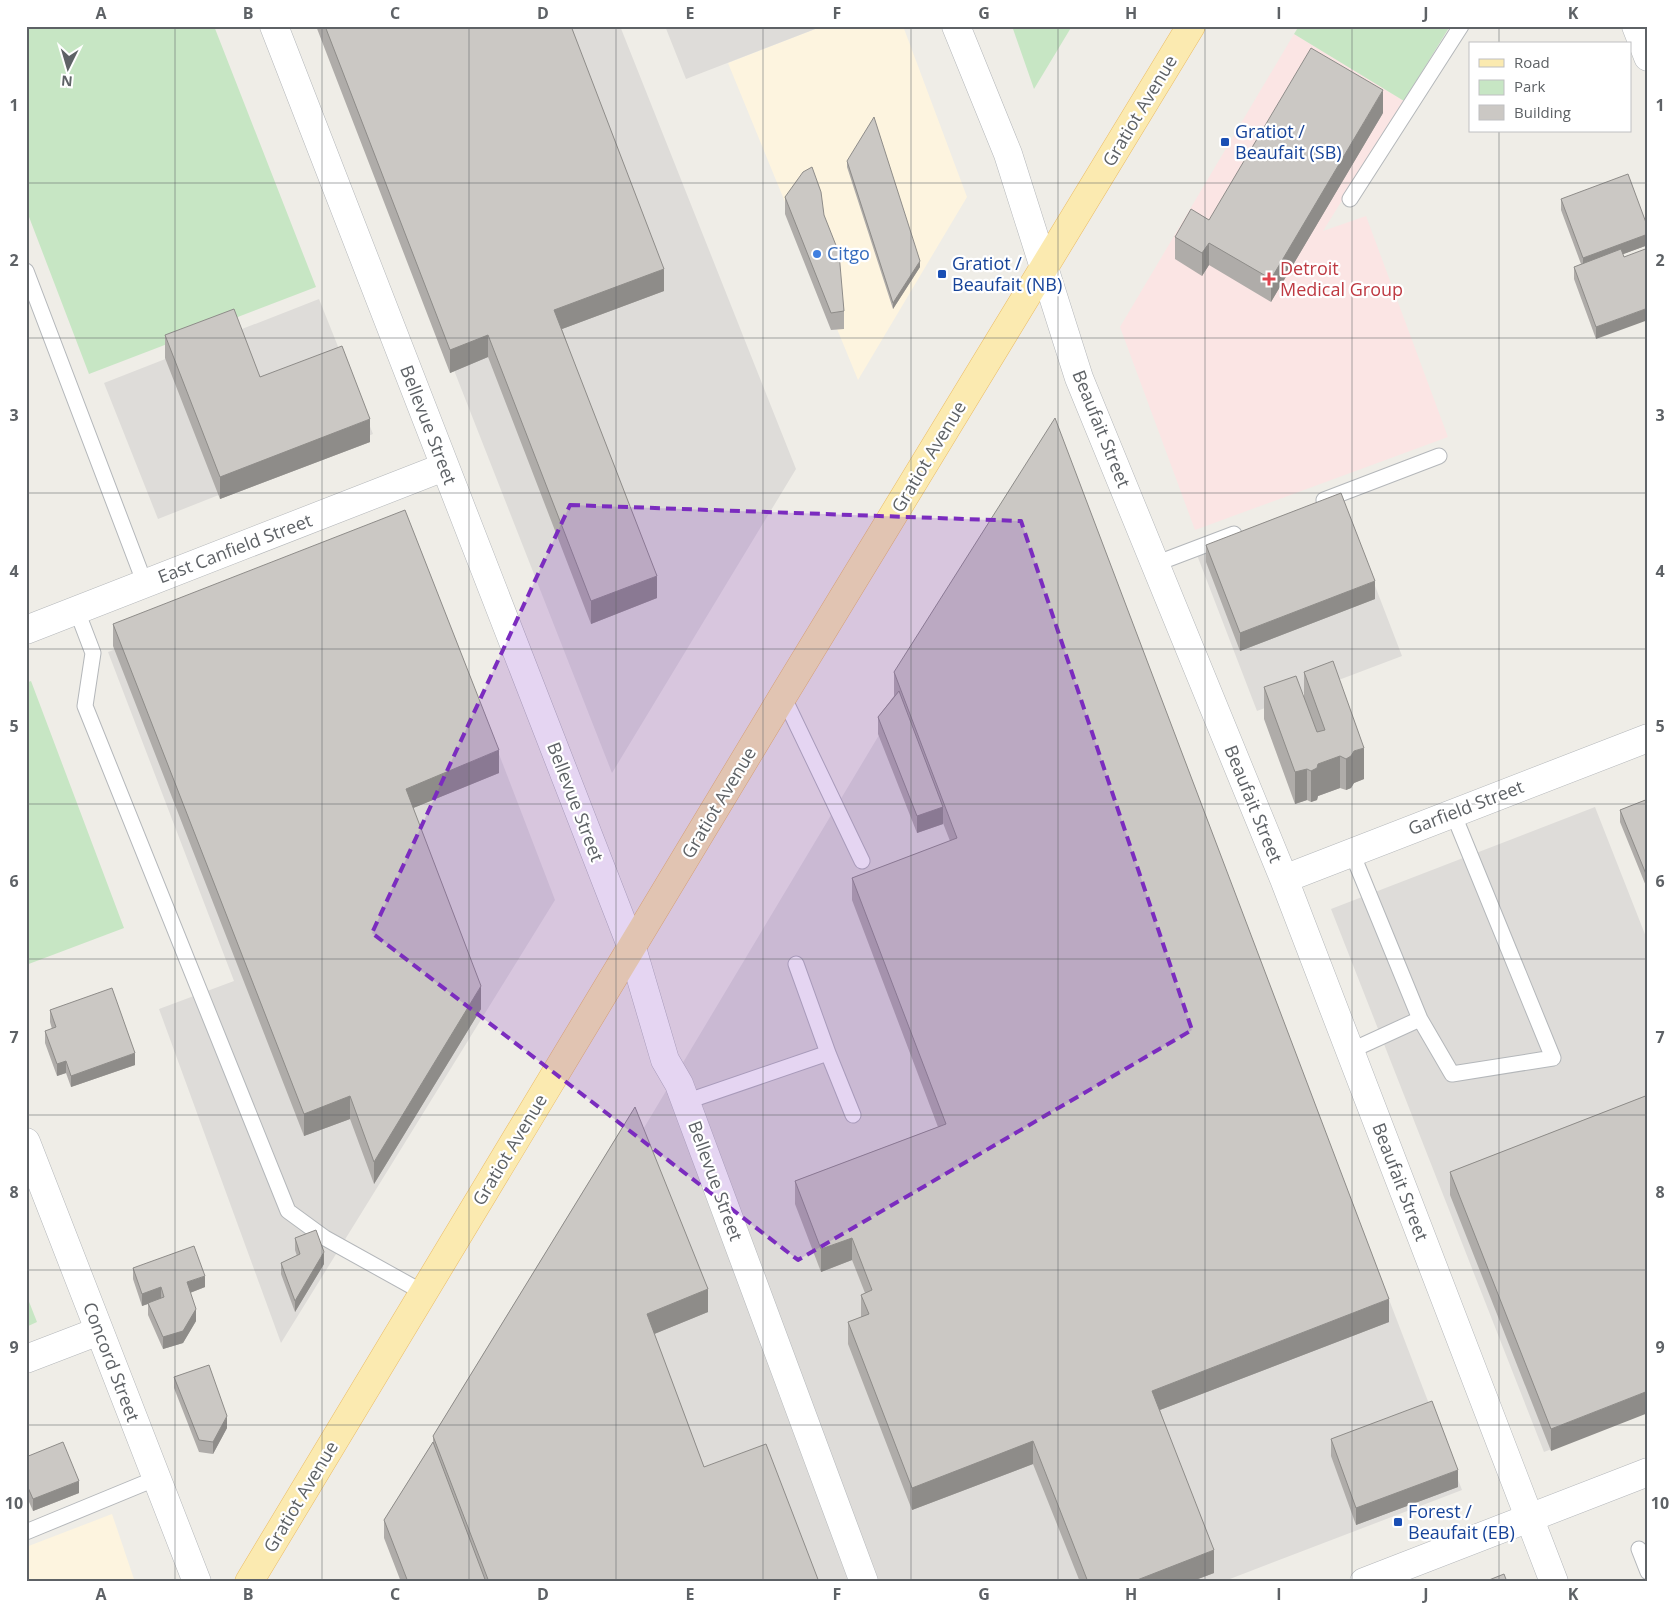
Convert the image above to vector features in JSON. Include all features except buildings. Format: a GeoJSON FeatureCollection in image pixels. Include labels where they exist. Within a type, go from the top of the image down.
{"type":"FeatureCollection","features":[{"type":"Feature","properties":{"kind":"main road","name":"Gratiot Avenue"},"geometry":{"type":"LineString","coordinates":[[249,1582],[783,696],[1191,26]]}},
{"type":"Feature","properties":{"kind":"street","name":"Bellevue Street"},"geometry":{"type":"LineString","coordinates":[[274,26],[632,948],[665,1060],[679,1084],[864,1582]]}},
{"type":"Feature","properties":{"kind":"street","name":"Beaufait Street"},"geometry":{"type":"LineString","coordinates":[[956,26],[1008,154],[1079,378],[1284,879],[1554,1582]]}},
{"type":"Feature","properties":{"kind":"street"},"geometry":{"type":"LineString","coordinates":[[1636,26],[1648,57]]}},
{"type":"Feature","properties":{"kind":"street","name":"East Canfield Street"},"geometry":{"type":"LineString","coordinates":[[26,630],[444,467]]}},
{"type":"Feature","properties":{"kind":"street","name":"Garfield Street"},"geometry":{"type":"LineString","coordinates":[[1284,879],[1648,738]]}},
{"type":"Feature","properties":{"kind":"street","name":"Concord Street"},"geometry":{"type":"LineString","coordinates":[[26,1142],[197,1582]]}},
{"type":"Feature","properties":{"kind":"street"},"geometry":{"type":"LineString","coordinates":[[26,1359],[99,1330]]}},
{"type":"Feature","properties":{"kind":"street"},"geometry":{"type":"LineString","coordinates":[[1364,1582],[1648,1472]]}},
{"type":"Feature","properties":{"kind":"lane"},"geometry":{"type":"LineString","coordinates":[[1350,199],[1461,26]]}},
{"type":"Feature","properties":{"kind":"lane"},"geometry":{"type":"LineString","coordinates":[[26,271],[145,584]]}},
{"type":"Feature","properties":{"kind":"lane"},"geometry":{"type":"LineString","coordinates":[[1311,505],[1439,456]]}},
{"type":"Feature","properties":{"kind":"lane"},"geometry":{"type":"LineString","coordinates":[[1155,564],[1246,529]]}},
{"type":"Feature","properties":{"kind":"lane"},"geometry":{"type":"LineString","coordinates":[[77,611],[93,653],[85,706],[288,1211],[325,1238],[424,1294]]}},
{"type":"Feature","properties":{"kind":"lane"},"geometry":{"type":"LineString","coordinates":[[783,696],[862,861]]}},
{"type":"Feature","properties":{"kind":"lane"},"geometry":{"type":"LineString","coordinates":[[1352,853],[1420,1019],[1452,1074],[1553,1058],[1453,813]]}},
{"type":"Feature","properties":{"kind":"lane"},"geometry":{"type":"LineString","coordinates":[[796,964],[853,1115]]}},
{"type":"Feature","properties":{"kind":"lane"},"geometry":{"type":"LineString","coordinates":[[1350,1051],[1420,1019]]}},
{"type":"Feature","properties":{"kind":"lane"},"geometry":{"type":"LineString","coordinates":[[685,1102],[828,1053]]}},
{"type":"Feature","properties":{"kind":"lane"},"geometry":{"type":"LineString","coordinates":[[26,1532],[157,1478]]}},
{"type":"Feature","properties":{"kind":"lane"},"geometry":{"type":"LineString","coordinates":[[1639,1549],[1648,1572]]}},
{"type":"Feature","properties":{"kind":"highlighted area"},"geometry":{"type":"Polygon","coordinates":[[[570,505],[1021,521],[1192,1030],[798,1260],[372,933],[570,505]]]}},
{"type":"Feature","properties":{"kind":"shaded area"},"geometry":{"type":"Polygon","coordinates":[[[319,26],[620,26],[796,469],[612,773],[319,26]]]}},
{"type":"Feature","properties":{"kind":"shaded area"},"geometry":{"type":"Polygon","coordinates":[[[665,26],[823,26],[686,79],[665,26]]]}},
{"type":"Feature","properties":{"kind":"shaded area"},"geometry":{"type":"Polygon","coordinates":[[[823,26],[903,26],[967,197],[858,380],[728,63],[823,26]]]}},
{"type":"Feature","properties":{"kind":"shaded area","name":"Detroit Medical Group"},"geometry":{"type":"Polygon","coordinates":[[[1294,34],[1404,101],[1323,231],[1366,216],[1448,437],[1195,530],[1120,327],[1294,34]]]}},
{"type":"Feature","properties":{"kind":"shaded area"},"geometry":{"type":"Polygon","coordinates":[[[319,299],[373,434],[158,519],[104,383],[319,299]]]}},
{"type":"Feature","properties":{"kind":"shaded area"},"geometry":{"type":"Polygon","coordinates":[[[1058,436],[1462,1490],[1222,1582],[477,1582],[435,1477],[1058,436]]]}},
{"type":"Feature","properties":{"kind":"shaded area"},"geometry":{"type":"Polygon","coordinates":[[[1342,500],[1402,656],[1257,711],[1197,555],[1342,500]]]}},
{"type":"Feature","properties":{"kind":"shaded area"},"geometry":{"type":"Polygon","coordinates":[[[416,538],[555,900],[281,1343],[159,1009],[234,981],[108,652],[416,538]]]}},
{"type":"Feature","properties":{"kind":"shaded area"},"geometry":{"type":"Polygon","coordinates":[[[1595,807],[1648,942],[1648,1411],[1544,1452],[1331,909],[1595,807]]]}},
{"type":"Feature","properties":{"kind":"shaded area"},"geometry":{"type":"Polygon","coordinates":[[[112,1514],[135,1582],[26,1582],[26,1547],[112,1514]]]}},
{"type":"Feature","properties":{"kind":"green space"},"geometry":{"type":"Polygon","coordinates":[[[26,26],[214,26],[316,287],[89,374],[26,209],[26,26]]]}},
{"type":"Feature","properties":{"kind":"green space"},"geometry":{"type":"Polygon","coordinates":[[[1012,26],[1072,26],[1034,89],[1012,26]]]}},
{"type":"Feature","properties":{"kind":"green space"},"geometry":{"type":"Polygon","coordinates":[[[1299,26],[1450,26],[1404,101],[1294,34],[1299,26]]]}},
{"type":"Feature","properties":{"kind":"green space"},"geometry":{"type":"Polygon","coordinates":[[[31,681],[124,928],[26,965],[26,683],[31,681]]]}},
{"type":"Feature","properties":{"kind":"green space"},"geometry":{"type":"Polygon","coordinates":[[[26,1294],[37,1322],[26,1327],[26,1294]]]}},
{"type":"Feature","properties":{"kind":"place","name":"Gratiot / Beaufait (SB)"},"geometry":{"type":"Point","coordinates":[1225,142]}},
{"type":"Feature","properties":{"kind":"place","name":"Citgo"},"geometry":{"type":"Point","coordinates":[817,254]}},
{"type":"Feature","properties":{"kind":"place","name":"Gratiot / Beaufait (NB)"},"geometry":{"type":"Point","coordinates":[942,274]}},
{"type":"Feature","properties":{"kind":"place","name":"Detroit Medical Group"},"geometry":{"type":"Point","coordinates":[1269,279]}},
{"type":"Feature","properties":{"kind":"place","name":"Forest / Beaufait (EB)"},"geometry":{"type":"Point","coordinates":[1398,1522]}}]}
